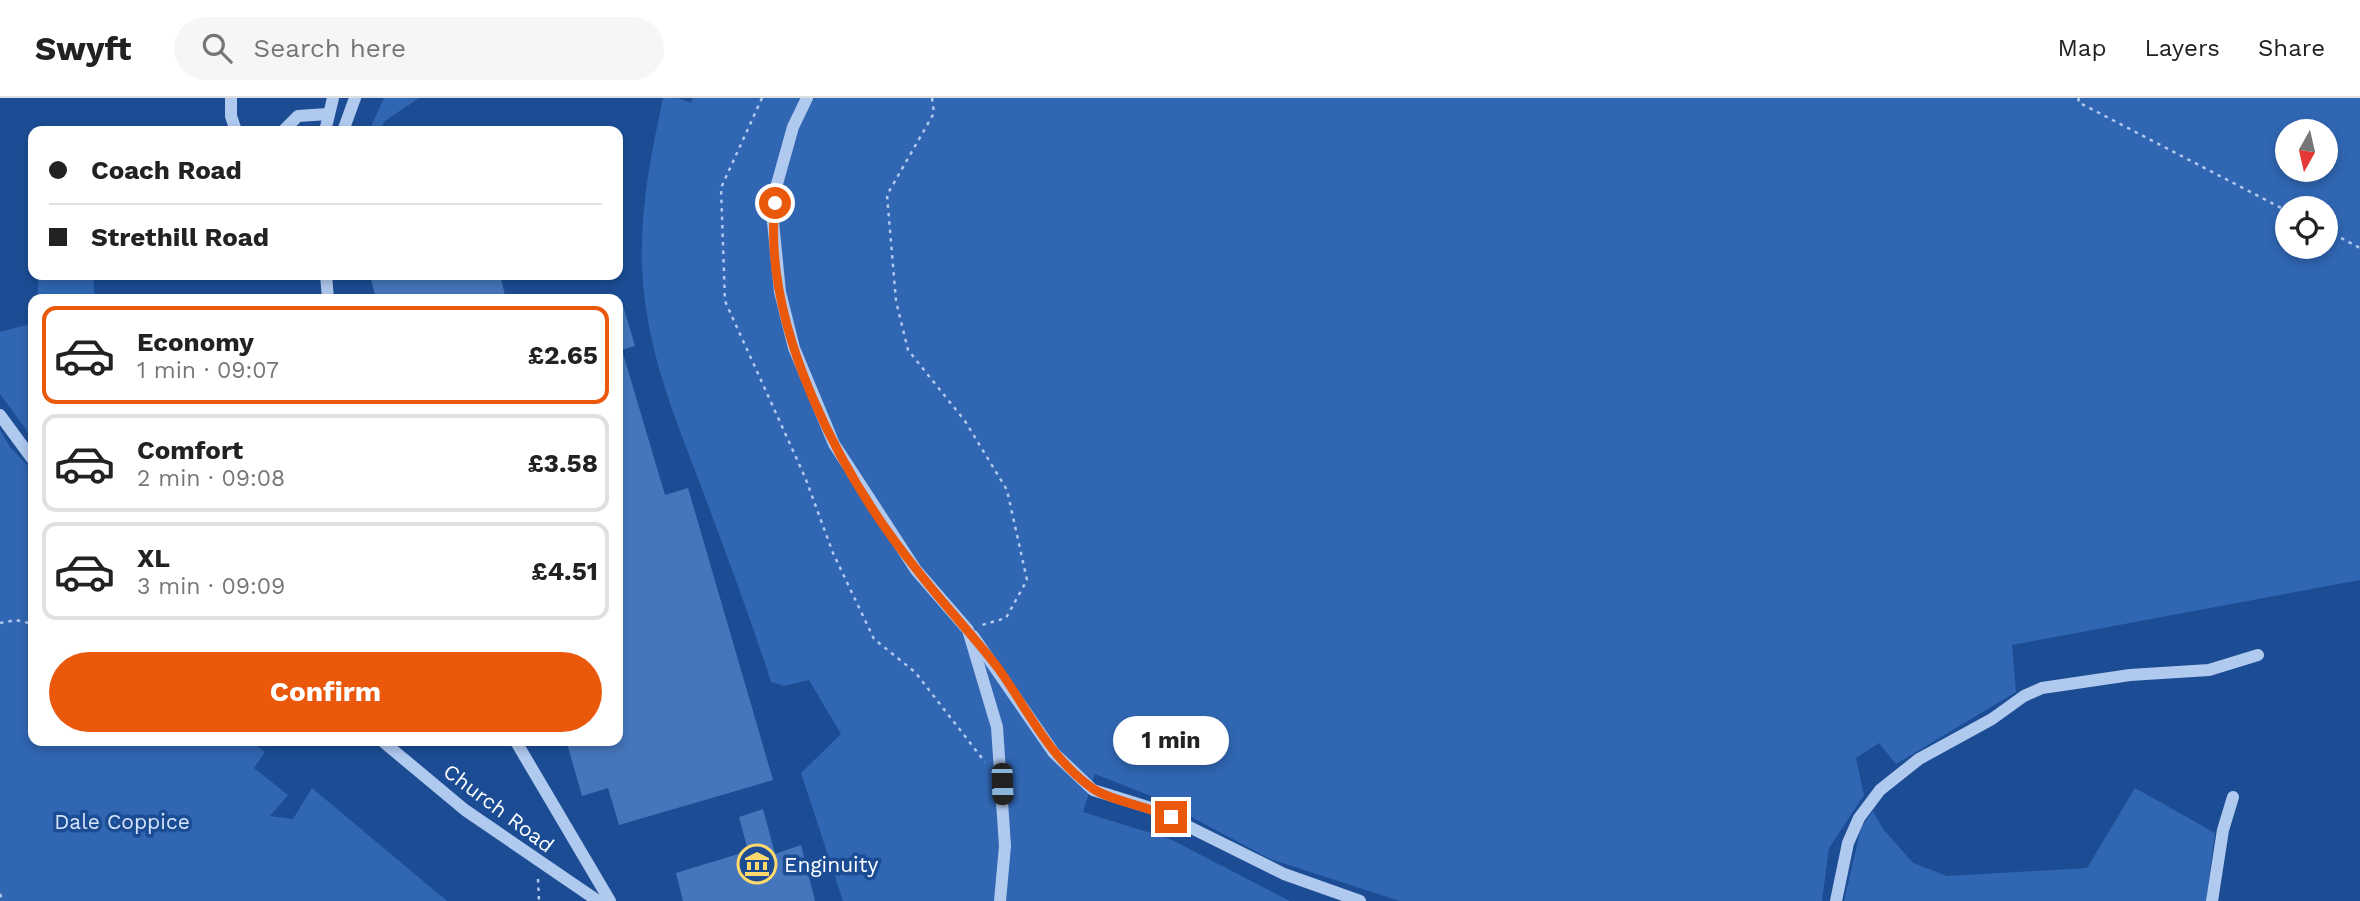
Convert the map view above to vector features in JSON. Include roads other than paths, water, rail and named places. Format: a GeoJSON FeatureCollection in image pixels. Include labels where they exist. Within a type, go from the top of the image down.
{"type":"FeatureCollection","features":[{"type":"Feature","properties":{"kind":"street"},"geometry":{"type":"LineString","coordinates":[[231,98],[231,116],[234,126]]}},
{"type":"Feature","properties":{"kind":"street"},"geometry":{"type":"LineString","coordinates":[[326,126],[333,98]]}},
{"type":"Feature","properties":{"kind":"street"},"geometry":{"type":"LineString","coordinates":[[345,126],[355,98]]}},
{"type":"Feature","properties":{"kind":"street"},"geometry":{"type":"LineString","coordinates":[[807,98],[782,160],[773,222],[780,292],[794,348],[834,444],[877,515],[916,570],[999,670],[1054,754],[1094,790],[1151,807],[1272,869],[1360,901]]}},
{"type":"Feature","properties":{"kind":"street"},"geometry":{"type":"LineString","coordinates":[[287,126],[298,116],[328,114]]}},
{"type":"Feature","properties":{"kind":"street"},"geometry":{"type":"LineString","coordinates":[[0,415],[28,453]]}},
{"type":"Feature","properties":{"kind":"street"},"geometry":{"type":"LineString","coordinates":[[968,630],[998,727],[1005,846],[1000,901]]}},
{"type":"Feature","properties":{"kind":"street"},"geometry":{"type":"LineString","coordinates":[[1836,901],[1848,843],[1859,818],[1880,790],[1919,759],[1992,719],[2024,696],[2042,688],[2130,675],[2209,670],[2258,655]]}},
{"type":"Feature","properties":{"kind":"street","name":"Church Road"},"geometry":{"type":"LineString","coordinates":[[389,746],[465,810],[537,862],[598,901]]}},
{"type":"Feature","properties":{"kind":"street"},"geometry":{"type":"LineString","coordinates":[[518,746],[610,901]]}},
{"type":"Feature","properties":{"kind":"street"},"geometry":{"type":"LineString","coordinates":[[2212,901],[2223,830],[2233,797]]}},
{"type":"Feature","properties":{"kind":"place","name":"Enginuity"},"geometry":{"type":"Point","coordinates":[757,864]}},
{"type":"Feature","properties":{"kind":"park label","name":"Dale Coppice"},"geometry":{"type":"Point","coordinates":[122,821]}}]}
